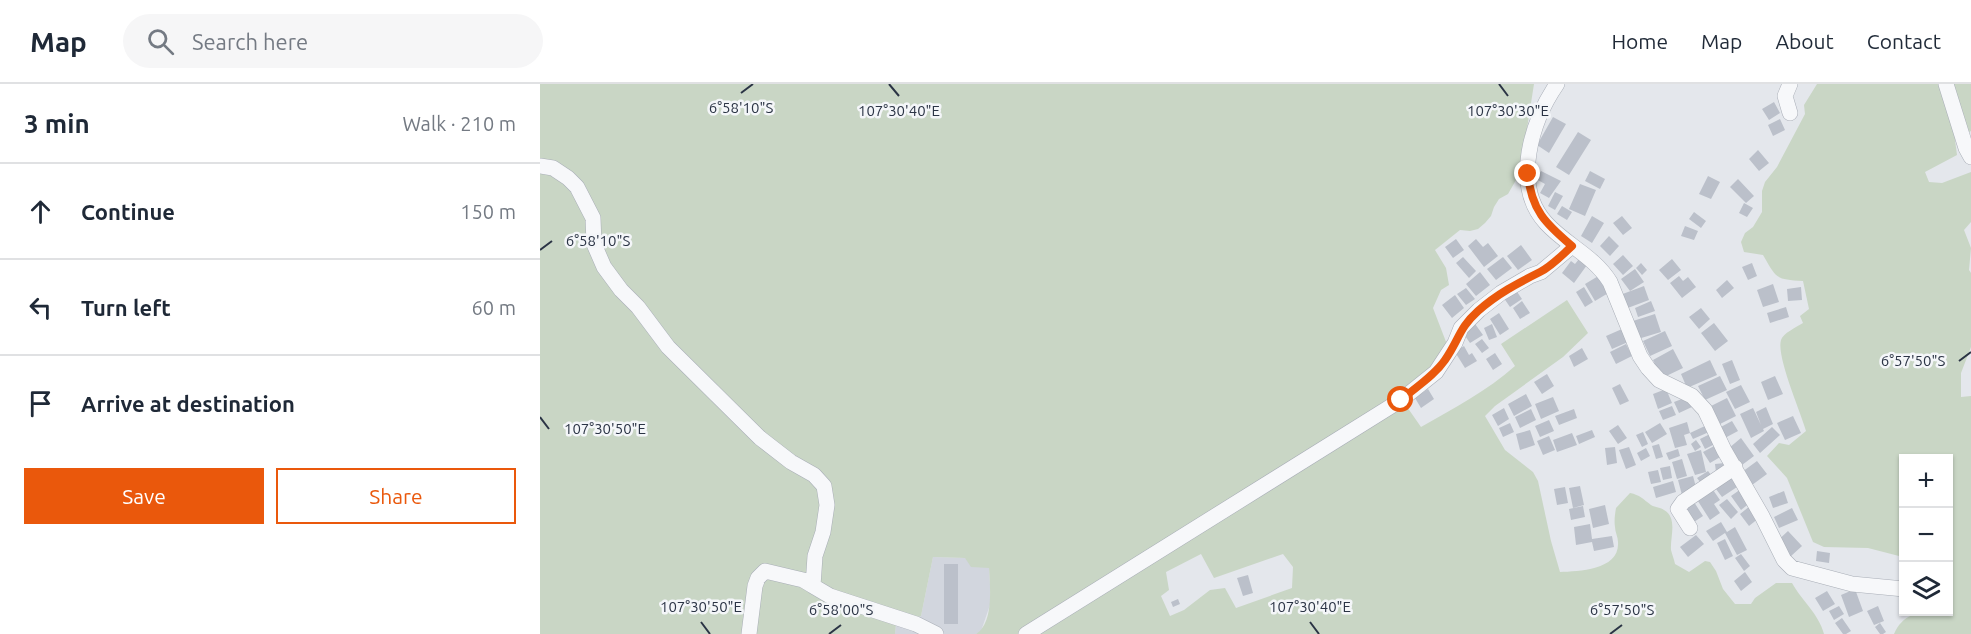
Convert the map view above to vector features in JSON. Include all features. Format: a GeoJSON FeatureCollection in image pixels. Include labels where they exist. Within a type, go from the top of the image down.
{"type":"FeatureCollection","features":[{"type":"Feature","properties":{"kind":"street"},"geometry":{"type":"LineString","coordinates":[[1557,84],[1551,92],[1532,135],[1528,174],[1534,204],[1544,221],[1572,246],[1592,258],[1610,282],[1630,333],[1648,368],[1659,380],[1685,391],[1698,401],[1710,418],[1724,450],[1762,516],[1778,550],[1792,568],[1852,584],[1899,589]]}},
{"type":"Feature","properties":{"kind":"street"},"geometry":{"type":"LineString","coordinates":[[1790,84],[1785,96],[1790,113]]}},
{"type":"Feature","properties":{"kind":"street"},"geometry":{"type":"LineString","coordinates":[[1946,84],[1969,148]]}},
{"type":"Feature","properties":{"kind":"street"},"geometry":{"type":"LineString","coordinates":[[540,166],[553,168],[578,187],[592,218],[594,244],[604,267],[668,347],[760,438],[791,462],[814,475],[824,486],[827,505],[823,532],[815,556],[813,586]]}},
{"type":"Feature","properties":{"kind":"street"},"geometry":{"type":"LineString","coordinates":[[1026,634],[1401,400],[1436,372],[1455,343],[1461,328],[1479,310],[1502,293],[1541,272],[1572,246]]}},
{"type":"Feature","properties":{"kind":"street"},"geometry":{"type":"LineString","coordinates":[[1690,528],[1678,509],[1683,502],[1735,467]]}},
{"type":"Feature","properties":{"kind":"street"},"geometry":{"type":"LineString","coordinates":[[749,634],[755,586],[758,578],[765,571],[797,578],[830,596],[916,624],[936,634]]}},
{"type":"Feature","properties":{"kind":"shaded area"},"geometry":{"type":"Polygon","coordinates":[[[933,557],[965,558],[989,567],[991,602],[981,631],[976,634],[895,634],[896,624],[921,616],[933,557]]]}},
{"type":"Feature","properties":{"kind":"green space"},"geometry":{"type":"Polygon","coordinates":[[[540,84],[1534,84],[1520,173],[1508,194],[1499,199],[1491,216],[1478,229],[1460,230],[1435,250],[1446,268],[1449,285],[1441,290],[1433,308],[1448,347],[1424,375],[1398,394],[1421,427],[1482,391],[1515,366],[1501,344],[1567,300],[1588,333],[1563,357],[1495,406],[1485,416],[1505,450],[1533,472],[1538,481],[1560,572],[1597,567],[1606,564],[1612,558],[1617,551],[1618,542],[1615,525],[1616,508],[1630,493],[1668,513],[1672,523],[1671,550],[1675,564],[1689,572],[1705,561],[1710,562],[1723,589],[1735,604],[1751,604],[1755,598],[1776,583],[1792,583],[1818,620],[1824,634],[976,634],[986,622],[990,604],[989,568],[971,567],[965,558],[933,557],[921,616],[896,624],[895,634],[540,634],[540,84]],[[1201,554],[1166,572],[1169,590],[1161,596],[1170,616],[1184,610],[1210,590],[1225,588],[1236,608],[1292,588],[1293,567],[1283,554],[1214,578],[1201,554]]]}},
{"type":"Feature","properties":{"kind":"green space"},"geometry":{"type":"Polygon","coordinates":[[[1817,84],[1971,84],[1971,131],[1955,140],[1957,155],[1925,172],[1929,182],[1942,183],[1971,172],[1971,222],[1964,230],[1971,248],[1969,270],[1971,273],[1971,347],[1961,373],[1961,397],[1971,396],[1971,634],[1894,634],[1904,620],[1910,616],[1953,616],[1953,454],[1899,454],[1899,556],[1868,548],[1824,547],[1813,542],[1787,478],[1767,456],[1779,443],[1789,445],[1806,431],[1785,371],[1780,348],[1782,337],[1803,323],[1800,316],[1809,309],[1803,281],[1778,276],[1763,255],[1744,252],[1741,242],[1745,233],[1753,227],[1762,212],[1762,191],[1765,182],[1777,167],[1805,114],[1804,105],[1817,84]]]}},
{"type":"Feature","properties":{"kind":"building"},"geometry":{"type":"Polygon","coordinates":[[[1774,102],[1780,113],[1769,120],[1762,109],[1774,102]]]}},
{"type":"Feature","properties":{"kind":"building"},"geometry":{"type":"Polygon","coordinates":[[[1553,117],[1566,124],[1549,153],[1537,145],[1553,117]]]}},
{"type":"Feature","properties":{"kind":"building"},"geometry":{"type":"Polygon","coordinates":[[[1780,119],[1785,130],[1773,136],[1768,125],[1780,119]]]}},
{"type":"Feature","properties":{"kind":"building"},"geometry":{"type":"Polygon","coordinates":[[[1578,132],[1591,140],[1569,175],[1556,167],[1578,132]]]}},
{"type":"Feature","properties":{"kind":"building"},"geometry":{"type":"Polygon","coordinates":[[[1758,150],[1769,163],[1759,171],[1749,159],[1758,150]]]}},
{"type":"Feature","properties":{"kind":"building"},"geometry":{"type":"Polygon","coordinates":[[[1541,171],[1561,181],[1549,198],[1540,193],[1545,184],[1536,179],[1541,171]]]}},
{"type":"Feature","properties":{"kind":"building"},"geometry":{"type":"Polygon","coordinates":[[[1590,171],[1605,179],[1600,189],[1585,181],[1590,171]]]}},
{"type":"Feature","properties":{"kind":"building"},"geometry":{"type":"Polygon","coordinates":[[[1708,176],[1720,182],[1711,199],[1699,194],[1708,176]]]}},
{"type":"Feature","properties":{"kind":"building"},"geometry":{"type":"Polygon","coordinates":[[[1738,179],[1754,196],[1746,203],[1730,187],[1738,179]]]}},
{"type":"Feature","properties":{"kind":"building"},"geometry":{"type":"Polygon","coordinates":[[[1580,184],[1596,190],[1585,216],[1569,209],[1580,184]]]}},
{"type":"Feature","properties":{"kind":"building"},"geometry":{"type":"Polygon","coordinates":[[[1555,192],[1563,196],[1555,210],[1548,206],[1555,192]]]}},
{"type":"Feature","properties":{"kind":"building"},"geometry":{"type":"Polygon","coordinates":[[[1744,203],[1753,208],[1747,217],[1739,213],[1744,203]]]}},
{"type":"Feature","properties":{"kind":"building"},"geometry":{"type":"Polygon","coordinates":[[[1562,206],[1572,212],[1567,220],[1557,214],[1562,206]]]}},
{"type":"Feature","properties":{"kind":"building"},"geometry":{"type":"Polygon","coordinates":[[[1694,212],[1706,221],[1701,228],[1689,219],[1694,212]]]}},
{"type":"Feature","properties":{"kind":"building"},"geometry":{"type":"Polygon","coordinates":[[[1592,216],[1604,223],[1592,243],[1581,236],[1592,216]]]}},
{"type":"Feature","properties":{"kind":"building"},"geometry":{"type":"Polygon","coordinates":[[[1622,216],[1632,228],[1623,235],[1613,223],[1622,216]]]}},
{"type":"Feature","properties":{"kind":"building"},"geometry":{"type":"Polygon","coordinates":[[[1685,226],[1698,231],[1694,240],[1681,236],[1685,226]]]}},
{"type":"Feature","properties":{"kind":"building"},"geometry":{"type":"Polygon","coordinates":[[[1609,236],[1619,246],[1610,256],[1600,246],[1609,236]]]}},
{"type":"Feature","properties":{"kind":"building"},"geometry":{"type":"Polygon","coordinates":[[[1456,239],[1464,250],[1453,258],[1445,247],[1456,239]]]}},
{"type":"Feature","properties":{"kind":"building"},"geometry":{"type":"Polygon","coordinates":[[[1476,239],[1483,247],[1488,243],[1498,256],[1484,267],[1468,246],[1476,239]]]}},
{"type":"Feature","properties":{"kind":"building"},"geometry":{"type":"Polygon","coordinates":[[[1521,245],[1532,260],[1518,270],[1507,256],[1521,245]]]}},
{"type":"Feature","properties":{"kind":"building"},"geometry":{"type":"Polygon","coordinates":[[[1623,255],[1633,266],[1623,275],[1613,264],[1623,255]]]}},
{"type":"Feature","properties":{"kind":"building"},"geometry":{"type":"Polygon","coordinates":[[[1463,257],[1476,271],[1469,278],[1456,263],[1463,257]]]}},
{"type":"Feature","properties":{"kind":"building"},"geometry":{"type":"Polygon","coordinates":[[[1503,257],[1512,268],[1496,280],[1487,269],[1503,257]]]}},
{"type":"Feature","properties":{"kind":"building"},"geometry":{"type":"Polygon","coordinates":[[[1579,259],[1587,265],[1574,283],[1562,273],[1571,261],[1575,264],[1579,259]]]}},
{"type":"Feature","properties":{"kind":"building"},"geometry":{"type":"Polygon","coordinates":[[[1672,259],[1681,270],[1668,280],[1659,270],[1672,259]]]}},
{"type":"Feature","properties":{"kind":"building"},"geometry":{"type":"Polygon","coordinates":[[[1641,263],[1647,270],[1642,275],[1636,268],[1641,263]]]}},
{"type":"Feature","properties":{"kind":"building"},"geometry":{"type":"Polygon","coordinates":[[[1752,263],[1757,276],[1748,280],[1742,267],[1752,263]]]}},
{"type":"Feature","properties":{"kind":"building"},"geometry":{"type":"Polygon","coordinates":[[[1635,269],[1644,282],[1630,291],[1621,279],[1635,269]]]}},
{"type":"Feature","properties":{"kind":"building"},"geometry":{"type":"Polygon","coordinates":[[[1480,272],[1490,285],[1476,296],[1466,284],[1480,272]]]}},
{"type":"Feature","properties":{"kind":"building"},"geometry":{"type":"Polygon","coordinates":[[[1600,275],[1610,292],[1595,301],[1585,284],[1600,275]]]}},
{"type":"Feature","properties":{"kind":"building"},"geometry":{"type":"Polygon","coordinates":[[[1679,276],[1683,281],[1688,277],[1696,287],[1682,298],[1670,283],[1679,276]]]}},
{"type":"Feature","properties":{"kind":"building"},"geometry":{"type":"Polygon","coordinates":[[[1727,280],[1734,288],[1722,298],[1716,290],[1727,280]]]}},
{"type":"Feature","properties":{"kind":"building"},"geometry":{"type":"Polygon","coordinates":[[[1773,284],[1779,302],[1763,307],[1757,290],[1773,284]]]}},
{"type":"Feature","properties":{"kind":"building"},"geometry":{"type":"Polygon","coordinates":[[[1513,286],[1522,299],[1510,307],[1501,294],[1513,286]]]}},
{"type":"Feature","properties":{"kind":"building"},"geometry":{"type":"Polygon","coordinates":[[[1644,286],[1649,300],[1625,309],[1620,295],[1644,286]]]}},
{"type":"Feature","properties":{"kind":"building"},"geometry":{"type":"Polygon","coordinates":[[[1584,287],[1593,302],[1585,307],[1576,292],[1584,287]]]}},
{"type":"Feature","properties":{"kind":"building"},"geometry":{"type":"Polygon","coordinates":[[[1801,287],[1802,300],[1788,301],[1787,289],[1801,287]]]}},
{"type":"Feature","properties":{"kind":"building"},"geometry":{"type":"Polygon","coordinates":[[[1466,288],[1475,299],[1466,305],[1457,294],[1466,288]]]}},
{"type":"Feature","properties":{"kind":"building"},"geometry":{"type":"Polygon","coordinates":[[[1455,295],[1464,308],[1452,318],[1442,305],[1455,295]]]}},
{"type":"Feature","properties":{"kind":"building"},"geometry":{"type":"Polygon","coordinates":[[[1522,301],[1530,313],[1520,319],[1513,308],[1522,301]]]}},
{"type":"Feature","properties":{"kind":"building"},"geometry":{"type":"Polygon","coordinates":[[[1651,301],[1655,311],[1638,317],[1635,308],[1651,301]]]}},
{"type":"Feature","properties":{"kind":"building"},"geometry":{"type":"Polygon","coordinates":[[[1786,307],[1789,317],[1770,323],[1767,313],[1786,307]]]}},
{"type":"Feature","properties":{"kind":"building"},"geometry":{"type":"Polygon","coordinates":[[[1701,308],[1710,319],[1699,329],[1689,317],[1701,308]]]}},
{"type":"Feature","properties":{"kind":"building"},"geometry":{"type":"Polygon","coordinates":[[[1499,313],[1509,329],[1500,335],[1490,319],[1499,313]]]}},
{"type":"Feature","properties":{"kind":"building"},"geometry":{"type":"Polygon","coordinates":[[[1655,314],[1661,332],[1638,339],[1633,321],[1655,314]]]}},
{"type":"Feature","properties":{"kind":"building"},"geometry":{"type":"Polygon","coordinates":[[[1473,321],[1483,335],[1470,343],[1461,330],[1473,321]]]}},
{"type":"Feature","properties":{"kind":"building"},"geometry":{"type":"Polygon","coordinates":[[[1714,323],[1728,341],[1715,351],[1701,333],[1714,323]]]}},
{"type":"Feature","properties":{"kind":"building"},"geometry":{"type":"Polygon","coordinates":[[[1492,324],[1497,337],[1489,340],[1484,328],[1492,324]]]}},
{"type":"Feature","properties":{"kind":"building"},"geometry":{"type":"Polygon","coordinates":[[[1622,329],[1628,342],[1612,349],[1606,336],[1622,329]]]}},
{"type":"Feature","properties":{"kind":"building"},"geometry":{"type":"Polygon","coordinates":[[[1665,331],[1672,346],[1650,356],[1643,341],[1665,331]]]}},
{"type":"Feature","properties":{"kind":"building"},"geometry":{"type":"Polygon","coordinates":[[[1482,339],[1489,348],[1482,353],[1475,344],[1482,339]]]}},
{"type":"Feature","properties":{"kind":"building"},"geometry":{"type":"Polygon","coordinates":[[[1626,344],[1632,356],[1616,364],[1610,352],[1626,344]]]}},
{"type":"Feature","properties":{"kind":"building"},"geometry":{"type":"Polygon","coordinates":[[[1464,346],[1469,355],[1472,353],[1477,361],[1465,368],[1455,352],[1464,346]]]}},
{"type":"Feature","properties":{"kind":"building"},"geometry":{"type":"Polygon","coordinates":[[[1582,348],[1588,359],[1574,367],[1569,356],[1582,348]]]}},
{"type":"Feature","properties":{"kind":"building"},"geometry":{"type":"Polygon","coordinates":[[[1673,349],[1683,368],[1662,378],[1653,360],[1673,349]]]}},
{"type":"Feature","properties":{"kind":"building"},"geometry":{"type":"Polygon","coordinates":[[[1495,353],[1502,364],[1493,370],[1486,359],[1495,353]]]}},
{"type":"Feature","properties":{"kind":"building"},"geometry":{"type":"Polygon","coordinates":[[[1710,360],[1717,375],[1687,388],[1681,374],[1710,360]]]}},
{"type":"Feature","properties":{"kind":"building"},"geometry":{"type":"Polygon","coordinates":[[[1732,360],[1740,380],[1730,384],[1722,364],[1732,360]]]}},
{"type":"Feature","properties":{"kind":"building"},"geometry":{"type":"Polygon","coordinates":[[[1547,374],[1554,386],[1542,394],[1534,382],[1547,374]]]}},
{"type":"Feature","properties":{"kind":"building"},"geometry":{"type":"Polygon","coordinates":[[[1720,376],[1727,390],[1705,400],[1698,386],[1720,376]]]}},
{"type":"Feature","properties":{"kind":"building"},"geometry":{"type":"Polygon","coordinates":[[[1775,376],[1783,394],[1768,400],[1761,382],[1775,376]]]}},
{"type":"Feature","properties":{"kind":"building"},"geometry":{"type":"Polygon","coordinates":[[[1620,384],[1629,401],[1620,405],[1612,388],[1620,384]]]}},
{"type":"Feature","properties":{"kind":"building"},"geometry":{"type":"Polygon","coordinates":[[[1741,385],[1750,402],[1735,409],[1726,392],[1741,385]]]}},
{"type":"Feature","properties":{"kind":"building"},"geometry":{"type":"Polygon","coordinates":[[[1428,389],[1434,399],[1421,408],[1415,398],[1428,389]]]}},
{"type":"Feature","properties":{"kind":"building"},"geometry":{"type":"Polygon","coordinates":[[[1666,389],[1672,403],[1658,409],[1653,394],[1666,389]]]}},
{"type":"Feature","properties":{"kind":"building"},"geometry":{"type":"Polygon","coordinates":[[[1526,394],[1532,406],[1514,416],[1508,404],[1526,394]]]}},
{"type":"Feature","properties":{"kind":"building"},"geometry":{"type":"Polygon","coordinates":[[[1553,397],[1559,411],[1541,419],[1535,404],[1553,397]]]}},
{"type":"Feature","properties":{"kind":"building"},"geometry":{"type":"Polygon","coordinates":[[[1687,397],[1692,407],[1679,413],[1674,402],[1687,397]]]}},
{"type":"Feature","properties":{"kind":"building"},"geometry":{"type":"Polygon","coordinates":[[[1727,398],[1736,416],[1720,424],[1711,406],[1727,398]]]}},
{"type":"Feature","properties":{"kind":"building"},"geometry":{"type":"Polygon","coordinates":[[[1672,406],[1676,415],[1663,420],[1659,411],[1672,406]]]}},
{"type":"Feature","properties":{"kind":"building"},"geometry":{"type":"Polygon","coordinates":[[[1766,407],[1773,424],[1751,438],[1740,414],[1753,408],[1761,425],[1756,412],[1766,407]]]}},
{"type":"Feature","properties":{"kind":"building"},"geometry":{"type":"Polygon","coordinates":[[[1504,408],[1509,419],[1498,426],[1492,415],[1504,408]]]}},
{"type":"Feature","properties":{"kind":"building"},"geometry":{"type":"Polygon","coordinates":[[[1531,409],[1536,420],[1520,428],[1515,417],[1531,409]]]}},
{"type":"Feature","properties":{"kind":"building"},"geometry":{"type":"Polygon","coordinates":[[[1574,409],[1577,418],[1559,425],[1555,416],[1574,409]]]}},
{"type":"Feature","properties":{"kind":"building"},"geometry":{"type":"Polygon","coordinates":[[[1793,416],[1801,433],[1785,440],[1777,423],[1793,416]]]}},
{"type":"Feature","properties":{"kind":"building"},"geometry":{"type":"Polygon","coordinates":[[[1549,420],[1554,431],[1540,437],[1535,426],[1549,420]]]}},
{"type":"Feature","properties":{"kind":"building"},"geometry":{"type":"Polygon","coordinates":[[[1732,421],[1738,431],[1723,439],[1717,429],[1732,421]]]}},
{"type":"Feature","properties":{"kind":"building"},"geometry":{"type":"Polygon","coordinates":[[[1687,422],[1690,433],[1684,435],[1687,445],[1675,448],[1669,428],[1687,422]]]}},
{"type":"Feature","properties":{"kind":"building"},"geometry":{"type":"Polygon","coordinates":[[[1510,423],[1514,432],[1503,437],[1499,428],[1510,423]]]}},
{"type":"Feature","properties":{"kind":"building"},"geometry":{"type":"Polygon","coordinates":[[[1660,423],[1667,434],[1652,443],[1645,432],[1660,423]]]}},
{"type":"Feature","properties":{"kind":"building"},"geometry":{"type":"Polygon","coordinates":[[[1618,425],[1627,438],[1618,444],[1609,431],[1618,425]]]}},
{"type":"Feature","properties":{"kind":"building"},"geometry":{"type":"Polygon","coordinates":[[[1707,425],[1709,432],[1693,439],[1690,433],[1707,425]]]}},
{"type":"Feature","properties":{"kind":"building"},"geometry":{"type":"Polygon","coordinates":[[[1772,427],[1780,435],[1760,453],[1753,444],[1772,427]]]}},
{"type":"Feature","properties":{"kind":"building"},"geometry":{"type":"Polygon","coordinates":[[[1530,430],[1535,445],[1520,450],[1516,434],[1530,430]]]}},
{"type":"Feature","properties":{"kind":"building"},"geometry":{"type":"Polygon","coordinates":[[[1592,430],[1595,437],[1579,444],[1576,436],[1592,430]]]}},
{"type":"Feature","properties":{"kind":"building"},"geometry":{"type":"Polygon","coordinates":[[[1643,432],[1648,444],[1642,447],[1636,435],[1643,432]]]}},
{"type":"Feature","properties":{"kind":"building"},"geometry":{"type":"Polygon","coordinates":[[[1572,433],[1577,445],[1557,452],[1553,440],[1572,433]]]}},
{"type":"Feature","properties":{"kind":"building"},"geometry":{"type":"Polygon","coordinates":[[[1710,434],[1715,444],[1705,449],[1700,439],[1710,434]]]}},
{"type":"Feature","properties":{"kind":"building"},"geometry":{"type":"Polygon","coordinates":[[[1549,436],[1555,450],[1543,455],[1537,441],[1549,436]]]}},
{"type":"Feature","properties":{"kind":"building"},"geometry":{"type":"Polygon","coordinates":[[[1741,438],[1754,456],[1742,465],[1729,448],[1741,438]]]}},
{"type":"Feature","properties":{"kind":"building"},"geometry":{"type":"Polygon","coordinates":[[[1696,440],[1701,447],[1695,451],[1691,444],[1696,440]]]}},
{"type":"Feature","properties":{"kind":"building"},"geometry":{"type":"Polygon","coordinates":[[[1659,444],[1663,457],[1656,459],[1652,446],[1659,444]]]}},
{"type":"Feature","properties":{"kind":"building"},"geometry":{"type":"Polygon","coordinates":[[[1716,445],[1722,456],[1710,463],[1703,452],[1716,445]]]}},
{"type":"Feature","properties":{"kind":"building"},"geometry":{"type":"Polygon","coordinates":[[[1615,447],[1617,463],[1607,465],[1605,448],[1615,447]]]}},
{"type":"Feature","properties":{"kind":"building"},"geometry":{"type":"Polygon","coordinates":[[[1629,447],[1636,465],[1626,469],[1619,450],[1629,447]]]}},
{"type":"Feature","properties":{"kind":"building"},"geometry":{"type":"Polygon","coordinates":[[[1646,448],[1650,456],[1641,461],[1637,453],[1646,448]]]}},
{"type":"Feature","properties":{"kind":"building"},"geometry":{"type":"Polygon","coordinates":[[[1678,449],[1680,456],[1669,460],[1666,453],[1678,449]]]}},
{"type":"Feature","properties":{"kind":"building"},"geometry":{"type":"Polygon","coordinates":[[[1701,450],[1706,472],[1695,475],[1687,454],[1701,450]]]}},
{"type":"Feature","properties":{"kind":"building"},"geometry":{"type":"Polygon","coordinates":[[[1682,459],[1687,476],[1677,479],[1672,462],[1682,459]]]}},
{"type":"Feature","properties":{"kind":"building"},"geometry":{"type":"Polygon","coordinates":[[[1757,461],[1767,474],[1752,485],[1742,472],[1757,461]]]}},
{"type":"Feature","properties":{"kind":"building"},"geometry":{"type":"Polygon","coordinates":[[[1725,463],[1726,471],[1716,472],[1715,464],[1725,463]]]}},
{"type":"Feature","properties":{"kind":"building"},"geometry":{"type":"Polygon","coordinates":[[[1670,466],[1672,478],[1663,480],[1660,468],[1670,466]]]}},
{"type":"Feature","properties":{"kind":"building"},"geometry":{"type":"Polygon","coordinates":[[[1658,470],[1661,482],[1651,484],[1648,472],[1658,470]]]}},
{"type":"Feature","properties":{"kind":"building"},"geometry":{"type":"Polygon","coordinates":[[[1708,471],[1715,480],[1704,487],[1697,478],[1708,471]]]}},
{"type":"Feature","properties":{"kind":"building"},"geometry":{"type":"Polygon","coordinates":[[[1729,475],[1737,487],[1722,497],[1713,485],[1729,475]]]}},
{"type":"Feature","properties":{"kind":"building"},"geometry":{"type":"Polygon","coordinates":[[[1693,476],[1697,491],[1682,495],[1678,480],[1693,476]]]}},
{"type":"Feature","properties":{"kind":"building"},"geometry":{"type":"Polygon","coordinates":[[[1673,481],[1676,492],[1656,498],[1653,487],[1673,481]]]}},
{"type":"Feature","properties":{"kind":"building"},"geometry":{"type":"Polygon","coordinates":[[[1580,486],[1584,505],[1573,508],[1569,488],[1580,486]]]}},
{"type":"Feature","properties":{"kind":"building"},"geometry":{"type":"Polygon","coordinates":[[[1565,487],[1568,503],[1557,505],[1554,489],[1565,487]]]}},
{"type":"Feature","properties":{"kind":"building"},"geometry":{"type":"Polygon","coordinates":[[[1711,487],[1720,500],[1714,504],[1720,513],[1710,520],[1696,498],[1711,487]]]}},
{"type":"Feature","properties":{"kind":"building"},"geometry":{"type":"Polygon","coordinates":[[[1741,489],[1751,502],[1741,510],[1731,496],[1741,489]]]}},
{"type":"Feature","properties":{"kind":"building"},"geometry":{"type":"Polygon","coordinates":[[[1784,491],[1788,503],[1773,508],[1769,497],[1784,491]]]}},
{"type":"Feature","properties":{"kind":"building"},"geometry":{"type":"Polygon","coordinates":[[[1727,499],[1738,512],[1731,519],[1719,505],[1727,499]]]}},
{"type":"Feature","properties":{"kind":"building"},"geometry":{"type":"Polygon","coordinates":[[[1694,502],[1703,516],[1691,524],[1682,509],[1694,502]]]}},
{"type":"Feature","properties":{"kind":"building"},"geometry":{"type":"Polygon","coordinates":[[[1605,505],[1609,524],[1593,528],[1589,509],[1605,505]]]}},
{"type":"Feature","properties":{"kind":"building"},"geometry":{"type":"Polygon","coordinates":[[[1583,506],[1585,517],[1571,520],[1569,509],[1583,506]]]}},
{"type":"Feature","properties":{"kind":"building"},"geometry":{"type":"Polygon","coordinates":[[[1750,506],[1759,518],[1749,526],[1740,514],[1750,506]]]}},
{"type":"Feature","properties":{"kind":"building"},"geometry":{"type":"Polygon","coordinates":[[[1792,508],[1798,520],[1779,528],[1774,517],[1792,508]]]}},
{"type":"Feature","properties":{"kind":"building"},"geometry":{"type":"Polygon","coordinates":[[[1721,522],[1727,532],[1735,527],[1747,550],[1737,555],[1725,533],[1713,541],[1706,531],[1721,522]]]}},
{"type":"Feature","properties":{"kind":"building"},"geometry":{"type":"Polygon","coordinates":[[[1590,524],[1592,539],[1612,536],[1614,547],[1594,551],[1592,542],[1576,545],[1574,527],[1590,524]]]}},
{"type":"Feature","properties":{"kind":"building"},"geometry":{"type":"Polygon","coordinates":[[[1788,531],[1802,546],[1790,557],[1776,542],[1788,531]]]}},
{"type":"Feature","properties":{"kind":"building"},"geometry":{"type":"Polygon","coordinates":[[[1696,535],[1704,544],[1688,557],[1680,547],[1696,535]]]}},
{"type":"Feature","properties":{"kind":"building"},"geometry":{"type":"Polygon","coordinates":[[[1725,539],[1733,556],[1725,560],[1717,543],[1725,539]]]}},
{"type":"Feature","properties":{"kind":"building"},"geometry":{"type":"Polygon","coordinates":[[[1817,551],[1830,553],[1829,563],[1816,561],[1817,551]]]}},
{"type":"Feature","properties":{"kind":"building"},"geometry":{"type":"Polygon","coordinates":[[[1741,554],[1750,566],[1744,571],[1735,558],[1741,554]]]}},
{"type":"Feature","properties":{"kind":"building"},"geometry":{"type":"Polygon","coordinates":[[[944,564],[958,564],[958,624],[944,624],[944,564]]]}},
{"type":"Feature","properties":{"kind":"building"},"geometry":{"type":"Polygon","coordinates":[[[1745,572],[1752,582],[1741,591],[1734,581],[1745,572]]]}},
{"type":"Feature","properties":{"kind":"building"},"geometry":{"type":"Polygon","coordinates":[[[1248,575],[1253,593],[1243,596],[1237,578],[1248,575]]]}},
{"type":"Feature","properties":{"kind":"building"},"geometry":{"type":"Polygon","coordinates":[[[1855,589],[1863,611],[1849,617],[1841,595],[1855,589]]]}},
{"type":"Feature","properties":{"kind":"building"},"geometry":{"type":"Polygon","coordinates":[[[1827,591],[1835,604],[1823,611],[1815,598],[1827,591]]]}},
{"type":"Feature","properties":{"kind":"building"},"geometry":{"type":"Polygon","coordinates":[[[1178,599],[1180,604],[1173,607],[1171,602],[1178,599]]]}},
{"type":"Feature","properties":{"kind":"building"},"geometry":{"type":"Polygon","coordinates":[[[1839,606],[1844,614],[1834,620],[1829,611],[1839,606]]]}},
{"type":"Feature","properties":{"kind":"building"},"geometry":{"type":"Polygon","coordinates":[[[1878,606],[1884,621],[1874,625],[1867,611],[1878,606]]]}},
{"type":"Feature","properties":{"kind":"building"},"geometry":{"type":"Polygon","coordinates":[[[1842,618],[1851,631],[1846,634],[1843,634],[1835,623],[1842,618]]]}},
{"type":"Feature","properties":{"kind":"building"},"geometry":{"type":"Polygon","coordinates":[[[1880,623],[1886,632],[1883,634],[1880,634],[1875,627],[1880,623]]]}},
{"type":"Feature","properties":{"kind":"route"},"geometry":{"type":"LineString","coordinates":[[1401,400],[1436,372],[1446,359],[1461,328],[1470,318],[1502,293],[1541,272],[1572,246],[1544,221],[1534,204],[1528,174]]}}]}
